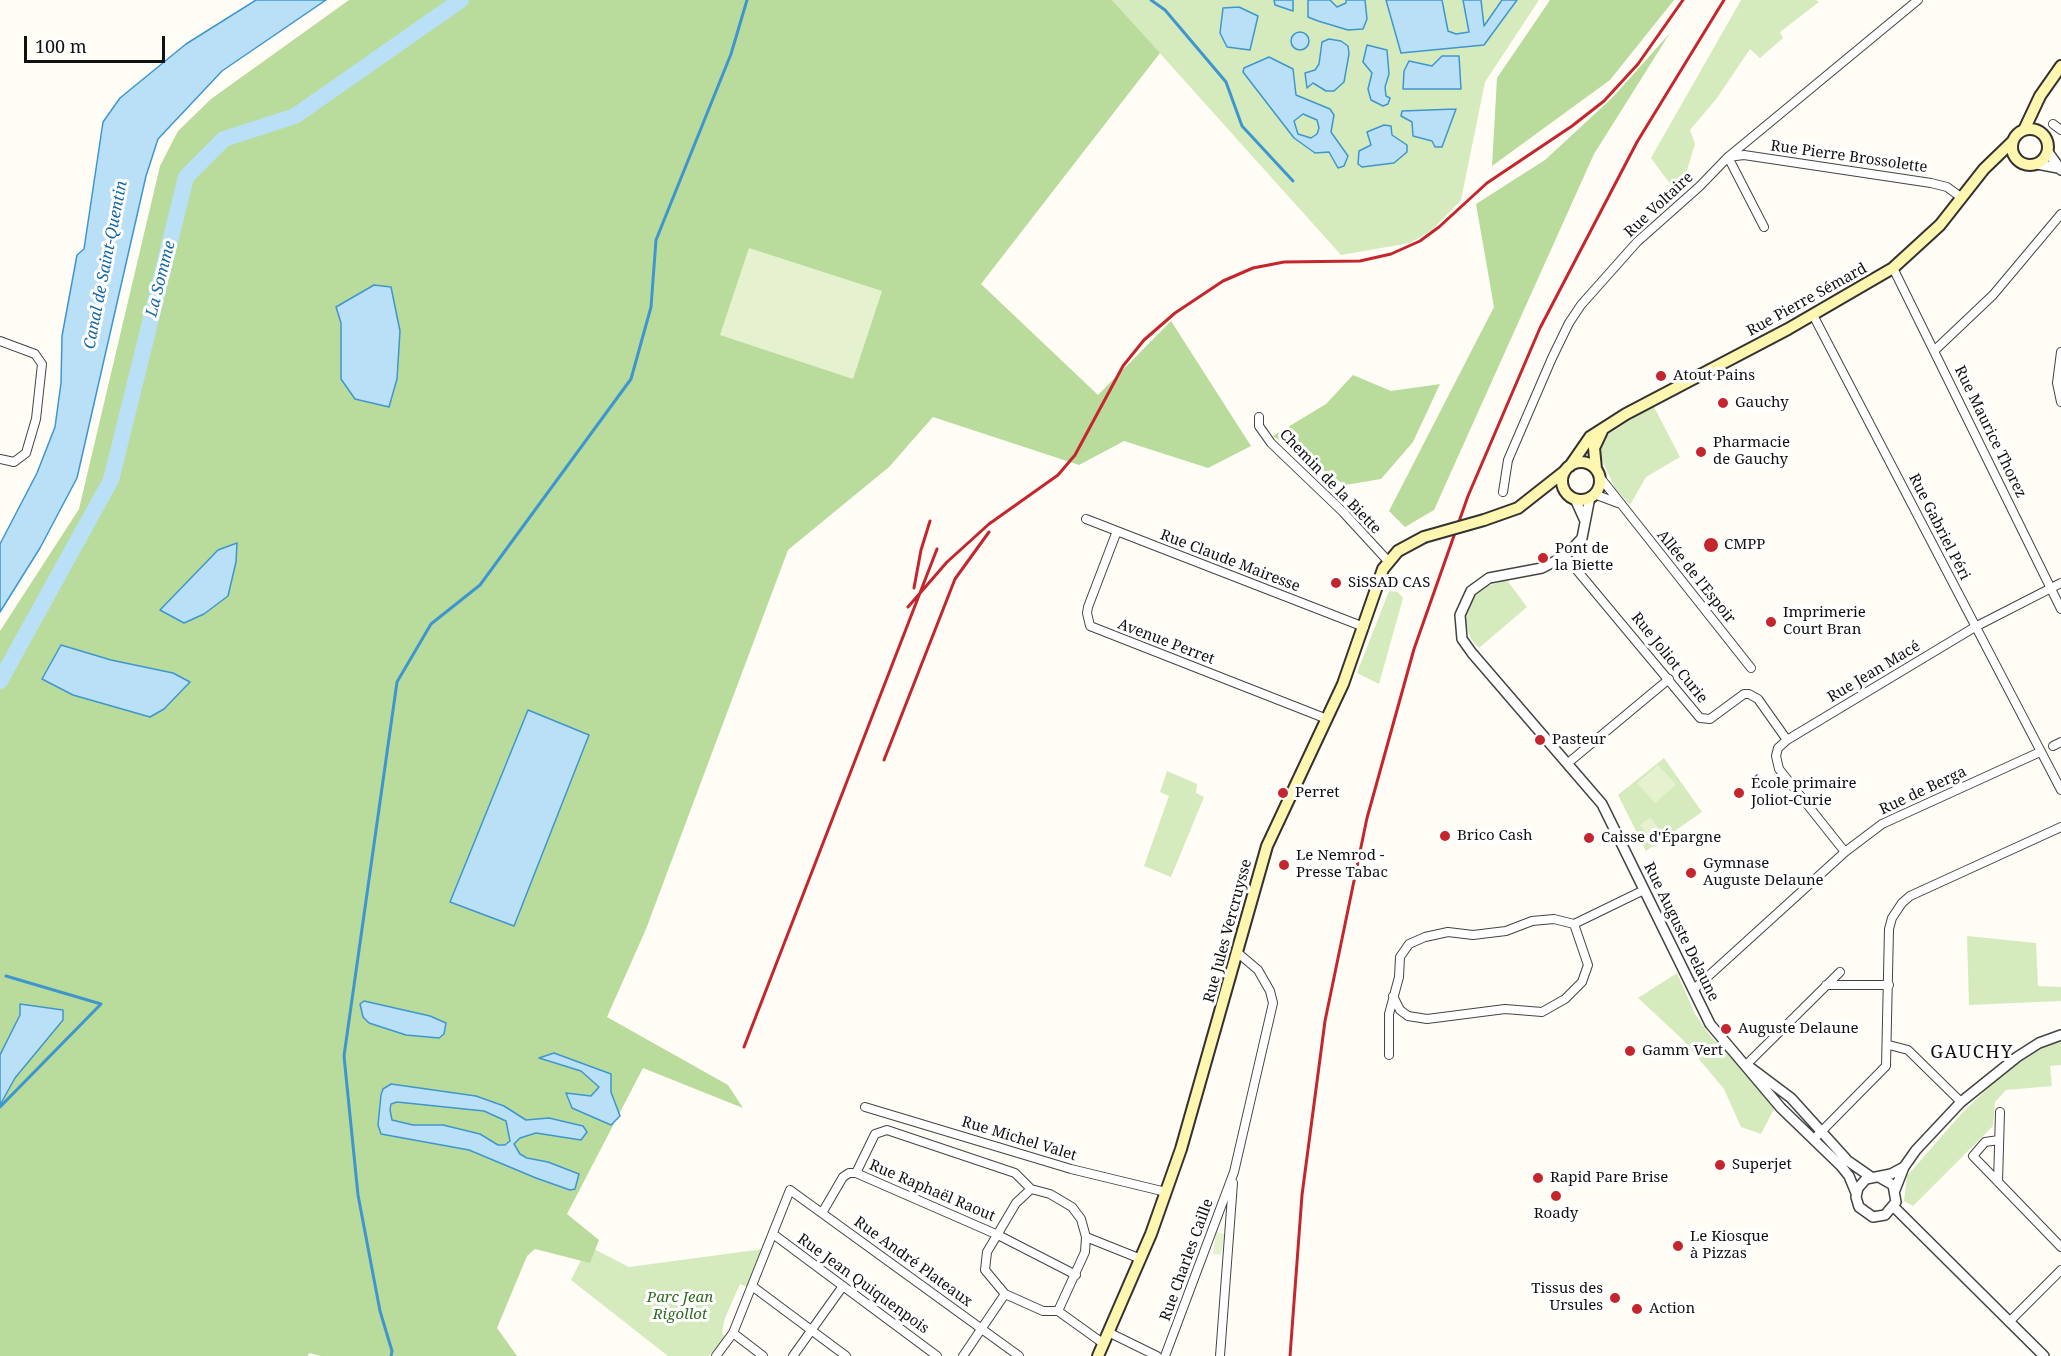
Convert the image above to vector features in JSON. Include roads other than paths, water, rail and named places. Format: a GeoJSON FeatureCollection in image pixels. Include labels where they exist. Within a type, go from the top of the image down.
{"type":"FeatureCollection","features":[{"type":"Feature","properties":{"kind":"main road"},"geometry":{"type":"LineString","coordinates":[[2017,160],[2013,151],[2013,141],[2024,130],[2034,108],[2061,66]]}},
{"type":"Feature","properties":{"kind":"main road"},"geometry":{"type":"LineString","coordinates":[[1994,159],[2017,160],[2026,165],[2037,164],[2048,152],[2047,140],[2039,131],[2034,108]]}},
{"type":"Feature","properties":{"kind":"main road"},"geometry":{"type":"LineString","coordinates":[[2024,130],[2039,131]]}},
{"type":"Feature","properties":{"kind":"main road","name":"Rue Pierre Sémard"},"geometry":{"type":"LineString","coordinates":[[1484,520],[1511,512],[1538,495],[1567,468],[1590,437],[1604,428],[1813,315],[1893,268],[1940,225],[1994,159],[2013,141]]}},
{"type":"Feature","properties":{"kind":"main road"},"geometry":{"type":"LineString","coordinates":[[1538,495],[1592,496],[1599,486],[1594,448],[1604,428]]}},
{"type":"Feature","properties":{"kind":"main road"},"geometry":{"type":"LineString","coordinates":[[1572,497],[1562,481],[1567,468],[1586,463],[1597,473]]}},
{"type":"Feature","properties":{"kind":"main road","name":"Rue Jules Vercruysse"},"geometry":{"type":"LineString","coordinates":[[1098,1356],[1141,1259],[1181,1149],[1267,846],[1349,669],[1379,576],[1388,561],[1406,546],[1424,537],[1484,520]]}},
{"type":"Feature","properties":{"kind":"street","name":"Rue Voltaire"},"geometry":{"type":"LineString","coordinates":[[1503,492],[1508,460],[1569,323],[1637,242],[1700,186],[1728,157],[1918,0]]}},
{"type":"Feature","properties":{"kind":"street"},"geometry":{"type":"LineString","coordinates":[[2053,124],[2061,130]]}},
{"type":"Feature","properties":{"kind":"street"},"geometry":{"type":"LineString","coordinates":[[2048,152],[2060,169]]}},
{"type":"Feature","properties":{"kind":"street","name":"Rue Pierre Brossolette"},"geometry":{"type":"LineString","coordinates":[[1728,157],[1744,155],[1931,183],[1947,187],[1962,198]]}},
{"type":"Feature","properties":{"kind":"street"},"geometry":{"type":"LineString","coordinates":[[1728,157],[1764,227]]}},
{"type":"Feature","properties":{"kind":"street"},"geometry":{"type":"LineString","coordinates":[[2037,164],[2060,169]]}},
{"type":"Feature","properties":{"kind":"street"},"geometry":{"type":"LineString","coordinates":[[1935,350],[1993,295],[2061,214]]}},
{"type":"Feature","properties":{"kind":"street","name":"Rue Maurice Thorez"},"geometry":{"type":"LineString","coordinates":[[1893,268],[2061,609]]}},
{"type":"Feature","properties":{"kind":"street","name":"Rue Gabriel Péri"},"geometry":{"type":"LineString","coordinates":[[1813,315],[2061,790]]}},
{"type":"Feature","properties":{"kind":"street"},"geometry":{"type":"LineString","coordinates":[[0,341],[35,354],[42,364],[31,442],[20,460],[9,462],[0,459]]}},
{"type":"Feature","properties":{"kind":"street"},"geometry":{"type":"LineString","coordinates":[[2061,352],[2057,376],[2061,402]]}},
{"type":"Feature","properties":{"kind":"street","name":"Chemin de la Biette"},"geometry":{"type":"LineString","coordinates":[[1259,417],[1259,426],[1271,443],[1343,512],[1388,561]]}},
{"type":"Feature","properties":{"kind":"street","name":"Allée de l'Espoir"},"geometry":{"type":"LineString","coordinates":[[1597,473],[1619,504],[1751,668]]}},
{"type":"Feature","properties":{"kind":"street"},"geometry":{"type":"LineString","coordinates":[[1565,556],[1582,538],[1592,496],[1619,504]]}},
{"type":"Feature","properties":{"kind":"street"},"geometry":{"type":"LineString","coordinates":[[1572,497],[1585,522]]}},
{"type":"Feature","properties":{"kind":"street","name":"Rue Claude Mairesse"},"geometry":{"type":"LineString","coordinates":[[1086,519],[1364,627]]}},
{"type":"Feature","properties":{"kind":"street","name":"Avenue Perret"},"geometry":{"type":"LineString","coordinates":[[1117,531],[1088,607],[1090,626],[1327,719]]}},
{"type":"Feature","properties":{"kind":"street","name":"Rue Auguste Delaune"},"geometry":{"type":"LineString","coordinates":[[1565,556],[1542,568],[1489,578],[1474,587],[1461,610],[1459,627],[1462,639],[1602,804],[1710,1024],[1781,1108],[1848,1161],[1875,1177]]}},
{"type":"Feature","properties":{"kind":"street","name":"Rue Joliot Curie"},"geometry":{"type":"LineString","coordinates":[[1565,556],[1704,720],[1739,696],[1753,695],[1787,740]]}},
{"type":"Feature","properties":{"kind":"street","name":"Rue Jean Macé"},"geometry":{"type":"LineString","coordinates":[[1787,740],[1975,627],[2061,583]]}},
{"type":"Feature","properties":{"kind":"street"},"geometry":{"type":"LineString","coordinates":[[1568,763],[1669,680]]}},
{"type":"Feature","properties":{"kind":"street"},"geometry":{"type":"LineString","coordinates":[[1787,740],[1778,748],[1776,756],[1779,769],[1845,852]]}},
{"type":"Feature","properties":{"kind":"street","name":"Rue de Berga"},"geometry":{"type":"LineString","coordinates":[[1693,990],[1845,852],[1882,824],[2040,752]]}},
{"type":"Feature","properties":{"kind":"street"},"geometry":{"type":"LineString","coordinates":[[1817,1136],[1886,1066],[1889,1045],[1889,929],[1892,918],[1902,903],[1910,896],[2061,827]]}},
{"type":"Feature","properties":{"kind":"street"},"geometry":{"type":"LineString","coordinates":[[1389,1055],[1389,1014],[1399,977],[1400,957],[1409,944],[1425,937],[1448,933],[1473,935],[1506,931],[1532,921],[1554,920],[1574,924],[1644,890]]}},
{"type":"Feature","properties":{"kind":"street"},"geometry":{"type":"LineString","coordinates":[[1393,996],[1400,1010],[1408,1016],[1427,1019],[1505,1009],[1542,1012],[1565,999],[1582,982],[1588,965],[1574,924]]}},
{"type":"Feature","properties":{"kind":"street"},"geometry":{"type":"LineString","coordinates":[[1220,1356],[1234,1172],[1273,1003],[1262,975],[1238,953]]}},
{"type":"Feature","properties":{"kind":"street"},"geometry":{"type":"LineString","coordinates":[[1746,1065],[1840,972]]}},
{"type":"Feature","properties":{"kind":"street"},"geometry":{"type":"LineString","coordinates":[[1826,985],[1889,985]]}},
{"type":"Feature","properties":{"kind":"street"},"geometry":{"type":"LineString","coordinates":[[1904,1167],[1861,1183],[1856,1193],[1858,1207],[1868,1215],[1885,1215],[1894,1207],[1895,1190],[1904,1167],[1916,1150],[1961,1102],[2017,1057],[2039,1043],[2061,1035]]}},
{"type":"Feature","properties":{"kind":"street"},"geometry":{"type":"LineString","coordinates":[[1889,1045],[1908,1050],[1961,1102]]}},
{"type":"Feature","properties":{"kind":"street","name":"Rue Auguste Delaune"},"geometry":{"type":"LineString","coordinates":[[1746,1065],[1791,1098],[1817,1136],[1849,1176],[1856,1193]]}},
{"type":"Feature","properties":{"kind":"street"},"geometry":{"type":"LineString","coordinates":[[1781,1108],[1791,1098]]}},
{"type":"Feature","properties":{"kind":"street","name":"Rue Michel Valet"},"geometry":{"type":"LineString","coordinates":[[865,1107],[1071,1169],[1144,1189],[1166,1192]]}},
{"type":"Feature","properties":{"kind":"street"},"geometry":{"type":"LineString","coordinates":[[1998,1182],[2000,1112]]}},
{"type":"Feature","properties":{"kind":"street"},"geometry":{"type":"LineString","coordinates":[[856,1173],[875,1134],[887,1130],[1014,1173],[1031,1189],[1050,1194],[1072,1207],[1081,1219],[1086,1237],[1085,1252],[1058,1311]]}},
{"type":"Feature","properties":{"kind":"street"},"geometry":{"type":"LineString","coordinates":[[1999,1140],[1985,1142],[1973,1156],[2061,1247]]}},
{"type":"Feature","properties":{"kind":"street","name":"Rue Charles Caille"},"geometry":{"type":"LineString","coordinates":[[1165,1356],[1234,1172]]}},
{"type":"Feature","properties":{"kind":"street","name":"Rue Raphaël Raout"},"geometry":{"type":"LineString","coordinates":[[822,1213],[843,1177],[849,1173],[856,1173],[998,1234],[987,1252],[985,1270],[1005,1294],[1043,1311],[1058,1311],[1104,1344]]}},
{"type":"Feature","properties":{"kind":"street"},"geometry":{"type":"LineString","coordinates":[[1875,1177],[1889,1181],[1895,1190]]}},
{"type":"Feature","properties":{"kind":"street"},"geometry":{"type":"LineString","coordinates":[[1031,1189],[1016,1203],[998,1234],[1076,1275]]}},
{"type":"Feature","properties":{"kind":"street","name":"Rue André Plateaux"},"geometry":{"type":"LineString","coordinates":[[773,1234],[790,1190],[1019,1356]]}},
{"type":"Feature","properties":{"kind":"street"},"geometry":{"type":"LineString","coordinates":[[1894,1207],[2043,1356]]}},
{"type":"Feature","properties":{"kind":"street"},"geometry":{"type":"LineString","coordinates":[[716,1356],[733,1333],[773,1234]]}},
{"type":"Feature","properties":{"kind":"street","name":"Rue Jean Quiquenpois"},"geometry":{"type":"LineString","coordinates":[[773,1234],[937,1356]]}},
{"type":"Feature","properties":{"kind":"street"},"geometry":{"type":"LineString","coordinates":[[1086,1237],[1141,1259]]}},
{"type":"Feature","properties":{"kind":"street"},"geometry":{"type":"LineString","coordinates":[[2009,1322],[2061,1270]]}},
{"type":"Feature","properties":{"kind":"street"},"geometry":{"type":"LineString","coordinates":[[752,1286],[846,1356]]}},
{"type":"Feature","properties":{"kind":"street"},"geometry":{"type":"LineString","coordinates":[[792,1356],[843,1286]]}},
{"type":"Feature","properties":{"kind":"street"},"geometry":{"type":"LineString","coordinates":[[963,1356],[1005,1294]]}},
{"type":"Feature","properties":{"kind":"street"},"geometry":{"type":"LineString","coordinates":[[733,1333],[763,1356]]}},
{"type":"Feature","properties":{"kind":"street"},"geometry":{"type":"LineString","coordinates":[[1110,1333],[1157,1356]]}},
{"type":"Feature","properties":{"kind":"water","name":"Canal de Saint-Quentin"},"geometry":{"type":"Polygon","coordinates":[[[256,0],[326,0],[222,71],[158,139],[146,176],[77,478],[40,548],[0,612],[0,544],[37,473],[55,427],[61,383],[62,336],[77,255],[84,249],[103,122],[120,98],[186,44],[256,0]]]}},
{"type":"Feature","properties":{"kind":"water"},"geometry":{"type":"Polygon","coordinates":[[[1274,0],[1293,0],[1293,11],[1275,5],[1274,0]]]}},
{"type":"Feature","properties":{"kind":"water"},"geometry":{"type":"Polygon","coordinates":[[[1308,0],[1330,0],[1337,7],[1346,3],[1346,0],[1365,0],[1367,19],[1363,29],[1348,30],[1308,17],[1308,0]]]}},
{"type":"Feature","properties":{"kind":"water"},"geometry":{"type":"Polygon","coordinates":[[[1386,0],[1442,0],[1448,31],[1456,34],[1469,32],[1463,0],[1481,0],[1484,26],[1502,0],[1517,0],[1484,45],[1401,53],[1386,0]]]}},
{"type":"Feature","properties":{"kind":"water"},"geometry":{"type":"Polygon","coordinates":[[[1239,7],[1258,16],[1250,50],[1227,47],[1220,33],[1223,8],[1239,7]]]}},
{"type":"Feature","properties":{"kind":"water"},"geometry":{"type":"Polygon","coordinates":[[[1296,32],[1304,32],[1309,37],[1307,48],[1296,50],[1291,45],[1291,37],[1296,32]]]}},
{"type":"Feature","properties":{"kind":"water"},"geometry":{"type":"Polygon","coordinates":[[[1329,39],[1341,41],[1348,46],[1349,54],[1344,82],[1334,91],[1326,91],[1313,83],[1307,88],[1305,73],[1315,70],[1319,64],[1322,42],[1329,39]]]}},
{"type":"Feature","properties":{"kind":"water"},"geometry":{"type":"Polygon","coordinates":[[[1367,45],[1387,50],[1389,74],[1385,87],[1386,96],[1390,98],[1388,104],[1383,106],[1371,100],[1368,89],[1372,73],[1363,62],[1367,45]]]}},
{"type":"Feature","properties":{"kind":"water"},"geometry":{"type":"Polygon","coordinates":[[[1442,56],[1459,56],[1461,89],[1403,89],[1404,71],[1409,61],[1432,66],[1442,56]]]}},
{"type":"Feature","properties":{"kind":"water"},"geometry":{"type":"Polygon","coordinates":[[[1269,57],[1293,69],[1296,95],[1330,109],[1334,115],[1331,132],[1348,156],[1344,166],[1338,168],[1329,152],[1315,153],[1294,138],[1243,72],[1244,68],[1269,57]],[[1303,114],[1294,121],[1298,134],[1311,138],[1317,134],[1319,128],[1317,120],[1303,114]]]}},
{"type":"Feature","properties":{"kind":"water"},"geometry":{"type":"Polygon","coordinates":[[[1456,109],[1442,147],[1435,147],[1432,141],[1413,136],[1412,122],[1401,116],[1402,111],[1456,109]]]}},
{"type":"Feature","properties":{"kind":"water"},"geometry":{"type":"Polygon","coordinates":[[[1384,125],[1391,126],[1392,135],[1407,145],[1407,152],[1394,163],[1362,167],[1358,164],[1359,151],[1371,145],[1367,132],[1384,125]]]}},
{"type":"Feature","properties":{"kind":"water"},"geometry":{"type":"Polygon","coordinates":[[[374,285],[391,287],[400,331],[397,379],[389,407],[355,399],[341,379],[341,323],[336,307],[374,285]]]}},
{"type":"Feature","properties":{"kind":"water"},"geometry":{"type":"Polygon","coordinates":[[[237,543],[236,562],[228,596],[204,614],[184,623],[160,610],[218,550],[237,543]]]}},
{"type":"Feature","properties":{"kind":"water"},"geometry":{"type":"Polygon","coordinates":[[[61,645],[111,660],[173,673],[190,682],[164,709],[150,717],[73,695],[42,679],[61,645]]]}},
{"type":"Feature","properties":{"kind":"water"},"geometry":{"type":"Polygon","coordinates":[[[528,710],[589,735],[514,926],[450,902],[528,710]]]}},
{"type":"Feature","properties":{"kind":"water"},"geometry":{"type":"Polygon","coordinates":[[[364,1001],[430,1016],[446,1023],[444,1034],[439,1038],[406,1035],[369,1023],[363,1017],[360,1004],[364,1001]]]}},
{"type":"Feature","properties":{"kind":"water"},"geometry":{"type":"Polygon","coordinates":[[[20,1004],[63,1010],[63,1020],[15,1078],[0,1105],[0,1055],[20,1015],[20,1004]]]}},
{"type":"Feature","properties":{"kind":"water"},"geometry":{"type":"Polygon","coordinates":[[[554,1053],[611,1074],[611,1092],[620,1116],[611,1125],[572,1108],[566,1093],[591,1096],[599,1087],[581,1071],[539,1058],[554,1053]]]}},
{"type":"Feature","properties":{"kind":"water"},"geometry":{"type":"Polygon","coordinates":[[[391,1084],[476,1096],[504,1106],[526,1120],[549,1118],[583,1126],[587,1132],[581,1140],[536,1133],[520,1138],[514,1144],[520,1154],[527,1158],[548,1162],[579,1174],[575,1189],[570,1190],[536,1178],[469,1150],[381,1134],[378,1125],[383,1089],[391,1084]],[[397,1102],[391,1104],[390,1110],[392,1120],[413,1125],[443,1125],[480,1134],[498,1145],[505,1145],[510,1141],[506,1121],[484,1111],[397,1102]]]}},
{"type":"Feature","properties":{"kind":"waterway","name":"La Somme"},"geometry":{"type":"LineString","coordinates":[[0,681],[111,480],[186,177],[224,139],[295,116],[461,0]]}},
{"type":"Feature","properties":{"kind":"waterway"},"geometry":{"type":"LineString","coordinates":[[391,1356],[392,1351],[380,1311],[358,1195],[344,1056],[397,682],[431,624],[480,585],[631,379],[651,307],[656,240],[731,54],[747,0]]}},
{"type":"Feature","properties":{"kind":"waterway"},"geometry":{"type":"LineString","coordinates":[[1151,0],[1165,10],[1226,82],[1242,126],[1293,181]]}},
{"type":"Feature","properties":{"kind":"waterway"},"geometry":{"type":"LineString","coordinates":[[0,1107],[101,1004],[6,976]]}},
{"type":"Feature","properties":{"kind":"railway"},"geometry":{"type":"LineString","coordinates":[[908,607],[947,562],[989,524],[1058,475],[1075,455],[1123,366],[1144,340],[1175,313],[1223,281],[1253,268],[1284,262],[1360,261],[1391,254],[1420,241],[1439,227],[1487,183],[1572,126],[1604,101],[1638,64],[1683,0]]}},
{"type":"Feature","properties":{"kind":"railway"},"geometry":{"type":"LineString","coordinates":[[1290,1356],[1302,1195],[1325,1021],[1367,818],[1414,649],[1468,496],[1540,328],[1637,142],[1724,0]]}},
{"type":"Feature","properties":{"kind":"railway"},"geometry":{"type":"LineString","coordinates":[[914,588],[921,550],[930,521]]}},
{"type":"Feature","properties":{"kind":"railway"},"geometry":{"type":"LineString","coordinates":[[884,760],[955,579],[989,532]]}},
{"type":"Feature","properties":{"kind":"railway"},"geometry":{"type":"LineString","coordinates":[[744,1047],[937,549]]}},
{"type":"Feature","properties":{"kind":"place","name":"Atout Pains"},"geometry":{"type":"Point","coordinates":[1661,376]}},
{"type":"Feature","properties":{"kind":"place","name":"Gauchy"},"geometry":{"type":"Point","coordinates":[1723,403]}},
{"type":"Feature","properties":{"kind":"place","name":"Pharmacie de Gauchy"},"geometry":{"type":"Point","coordinates":[1701,452]}},
{"type":"Feature","properties":{"kind":"place","name":"CMPP"},"geometry":{"type":"Point","coordinates":[1711,545]}},
{"type":"Feature","properties":{"kind":"place","name":"Pont de la Biette"},"geometry":{"type":"Point","coordinates":[1543,558]}},
{"type":"Feature","properties":{"kind":"place","name":"SiSSAD CAS"},"geometry":{"type":"Point","coordinates":[1336,583]}},
{"type":"Feature","properties":{"kind":"place","name":"Imprimerie Court Bran"},"geometry":{"type":"Point","coordinates":[1771,622]}},
{"type":"Feature","properties":{"kind":"place","name":"Pasteur"},"geometry":{"type":"Point","coordinates":[1540,740]}},
{"type":"Feature","properties":{"kind":"place","name":"Perret"},"geometry":{"type":"Point","coordinates":[1283,793]}},
{"type":"Feature","properties":{"kind":"place","name":"École primaire Joliot-Curie"},"geometry":{"type":"Point","coordinates":[1739,793]}},
{"type":"Feature","properties":{"kind":"place","name":"Brico Cash"},"geometry":{"type":"Point","coordinates":[1445,836]}},
{"type":"Feature","properties":{"kind":"place","name":"Caisse d'Épargne"},"geometry":{"type":"Point","coordinates":[1589,838]}},
{"type":"Feature","properties":{"kind":"place","name":"Le Nemrod - Presse Tabac"},"geometry":{"type":"Point","coordinates":[1284,865]}},
{"type":"Feature","properties":{"kind":"place","name":"Gymnase Auguste Delaune"},"geometry":{"type":"Point","coordinates":[1691,873]}},
{"type":"Feature","properties":{"kind":"place","name":"Auguste Delaune"},"geometry":{"type":"Point","coordinates":[1726,1029]}},
{"type":"Feature","properties":{"kind":"place","name":"Gamm Vert"},"geometry":{"type":"Point","coordinates":[1630,1051]}},
{"type":"Feature","properties":{"kind":"place","name":"Superjet"},"geometry":{"type":"Point","coordinates":[1720,1165]}},
{"type":"Feature","properties":{"kind":"place","name":"Rapid Pare Brise"},"geometry":{"type":"Point","coordinates":[1538,1178]}},
{"type":"Feature","properties":{"kind":"place","name":"Roady"},"geometry":{"type":"Point","coordinates":[1556,1196]}},
{"type":"Feature","properties":{"kind":"place","name":"Le Kiosque à Pizzas"},"geometry":{"type":"Point","coordinates":[1678,1246]}},
{"type":"Feature","properties":{"kind":"place","name":"Tissus des Ursules"},"geometry":{"type":"Point","coordinates":[1615,1298]}},
{"type":"Feature","properties":{"kind":"place","name":"Action"},"geometry":{"type":"Point","coordinates":[1637,1309]}},
{"type":"Feature","properties":{"kind":"district","name":"GAUCHY"},"geometry":{"type":"Point","coordinates":[1972,1053]}},
{"type":"Feature","properties":{"kind":"park label","name":"Parc Jean Rigollot"},"geometry":{"type":"Point","coordinates":[680,1306]}}]}
